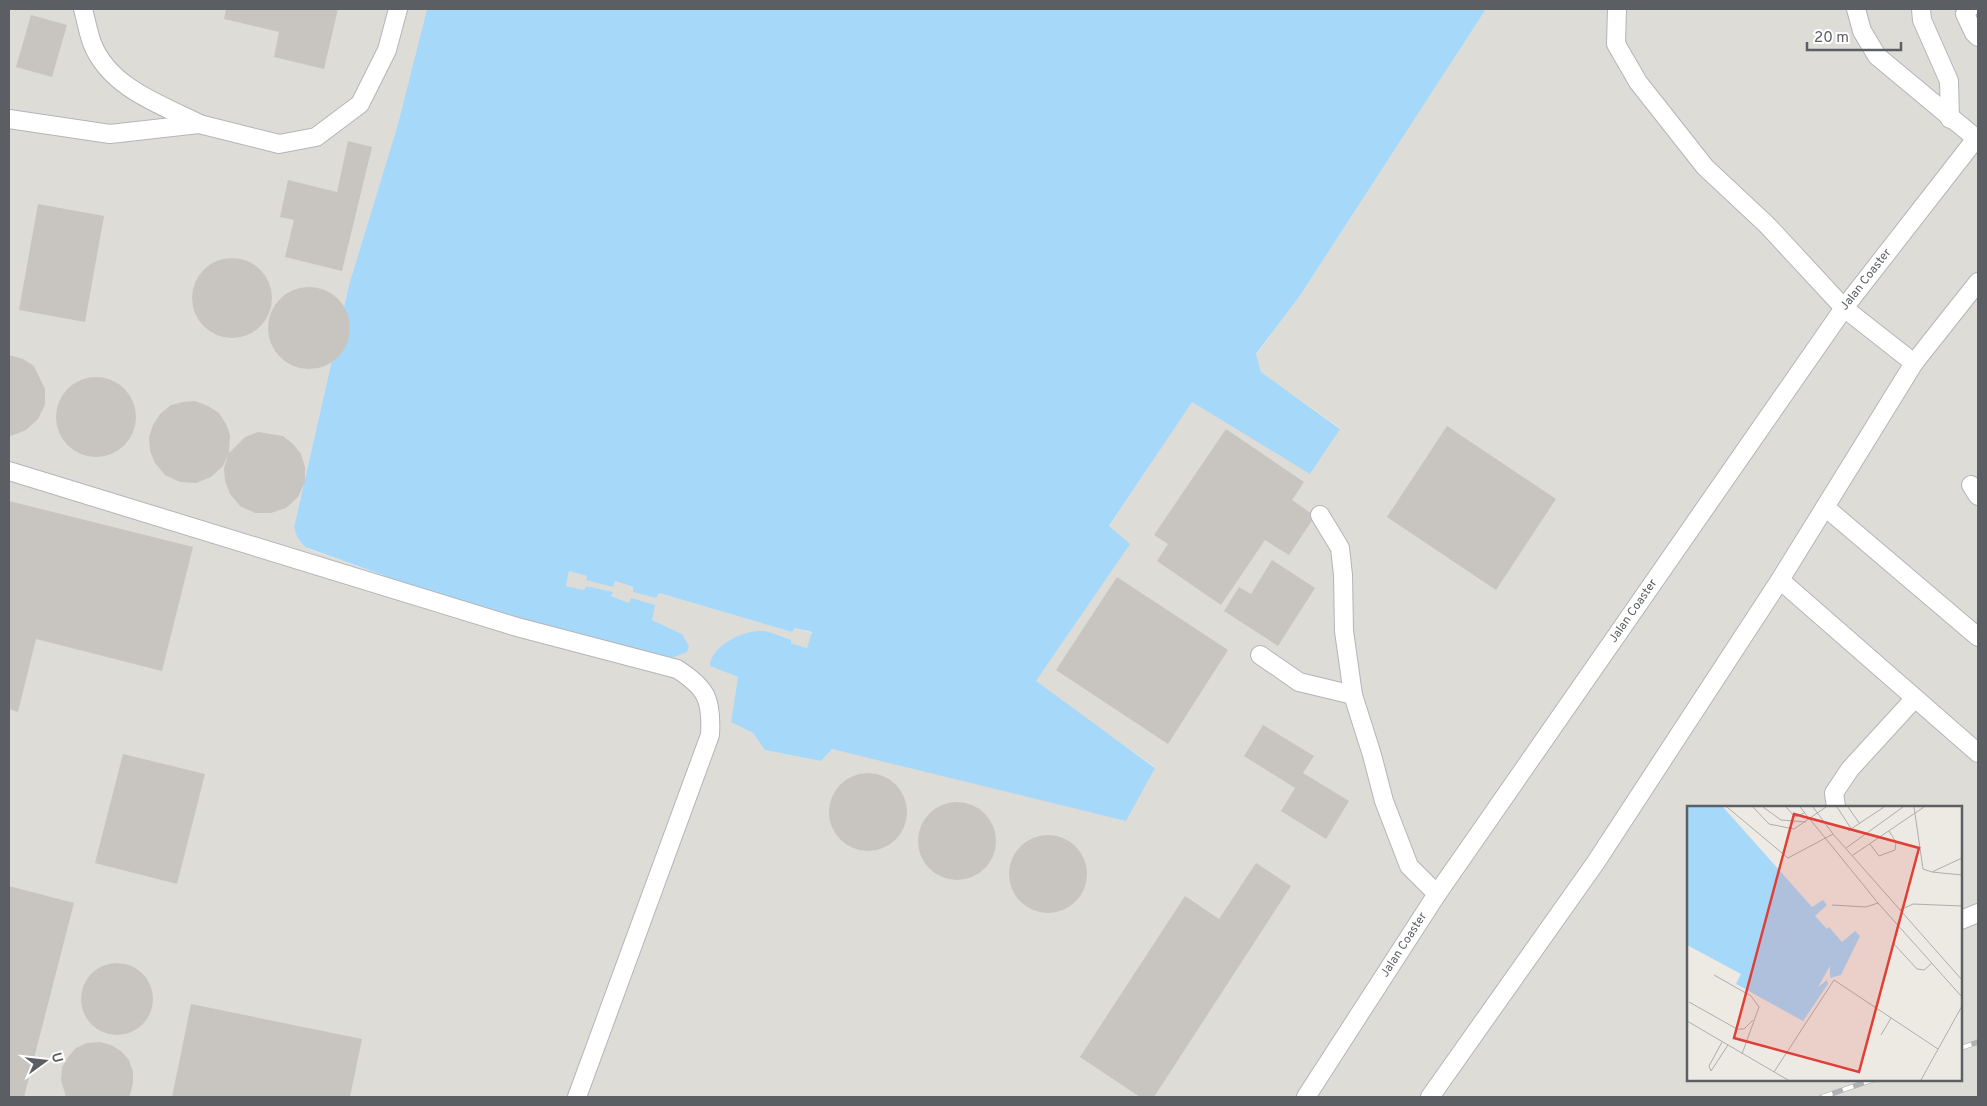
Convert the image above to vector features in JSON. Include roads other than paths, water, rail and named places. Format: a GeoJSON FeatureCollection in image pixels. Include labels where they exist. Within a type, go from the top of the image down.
{"type":"FeatureCollection","features":[{"type":"Feature","properties":{"kind":"lane"},"geometry":{"type":"LineString","coordinates":[[83,9],[92,44],[104,64],[130,90],[199,124],[279,144],[316,137],[360,104],[387,50],[398,9]]}},
{"type":"Feature","properties":{"kind":"lane"},"geometry":{"type":"LineString","coordinates":[[1617,9],[1616,44],[1638,82],[1705,167],[1766,225],[1844,308],[1914,363]]}},
{"type":"Feature","properties":{"kind":"lane"},"geometry":{"type":"LineString","coordinates":[[1856,9],[1862,31],[1877,56],[1950,119],[1978,138]]}},
{"type":"Feature","properties":{"kind":"lane"},"geometry":{"type":"LineString","coordinates":[[1921,9],[1922,20],[1949,81],[1950,119]]}},
{"type":"Feature","properties":{"kind":"lane"},"geometry":{"type":"LineString","coordinates":[[1969,9],[1965,14],[1978,38]]}},
{"type":"Feature","properties":{"kind":"lane"},"geometry":{"type":"LineString","coordinates":[[9,118],[110,134],[199,124]]}},
{"type":"Feature","properties":{"kind":"lane","name":"Jalan Coaster"},"geometry":{"type":"LineString","coordinates":[[1306,1097],[1436,894],[1844,308],[1978,138]]}},
{"type":"Feature","properties":{"kind":"lane"},"geometry":{"type":"LineString","coordinates":[[1434,1095],[1596,862],[1780,580],[1914,363],[1978,282]]}},
{"type":"Feature","properties":{"kind":"lane"},"geometry":{"type":"LineString","coordinates":[[9,470],[517,627],[677,669],[695,680],[708,697],[711,716],[710,735],[577,1097]]}},
{"type":"Feature","properties":{"kind":"lane"},"geometry":{"type":"LineString","coordinates":[[1825,507],[1978,637]]}},
{"type":"Feature","properties":{"kind":"lane"},"geometry":{"type":"LineString","coordinates":[[1320,515],[1340,548],[1343,575],[1344,631],[1353,695],[1384,801],[1409,866],[1436,894]]}},
{"type":"Feature","properties":{"kind":"lane"},"geometry":{"type":"LineString","coordinates":[[1780,580],[1978,753]]}},
{"type":"Feature","properties":{"kind":"lane"},"geometry":{"type":"LineString","coordinates":[[1260,655],[1299,682],[1353,695]]}},
{"type":"Feature","properties":{"kind":"lane"},"geometry":{"type":"LineString","coordinates":[[1836,806],[1834,793],[1850,769],[1916,698]]}},
{"type":"Feature","properties":{"kind":"lane"},"geometry":{"type":"LineString","coordinates":[[1962,920],[1978,913]]}},
{"type":"Feature","properties":{"kind":"water"},"geometry":{"type":"Polygon","coordinates":[[[427,9],[1486,9],[1299,297],[1256,354],[1261,372],[1340,429],[1310,474],[1192,402],[1109,526],[1130,544],[1036,681],[1155,768],[1126,821],[832,749],[821,761],[765,750],[753,733],[731,722],[738,677],[710,666],[711,659],[721,646],[745,633],[753,631],[768,632],[807,648],[812,632],[795,628],[792,632],[659,593],[656,598],[633,592],[633,587],[615,581],[613,587],[586,580],[587,576],[569,571],[566,586],[584,590],[586,586],[613,592],[611,596],[629,603],[631,598],[655,605],[652,620],[682,634],[689,646],[687,652],[674,657],[658,656],[496,616],[305,547],[297,537],[294,527],[349,285],[398,124],[427,9]]]}},
{"type":"Feature","properties":{"kind":"railway"},"geometry":{"type":"LineString","coordinates":[[1962,1048],[1978,1042]]}},
{"type":"Feature","properties":{"kind":"railway"},"geometry":{"type":"LineString","coordinates":[[1822,1097],[1869,1081]]}}]}
